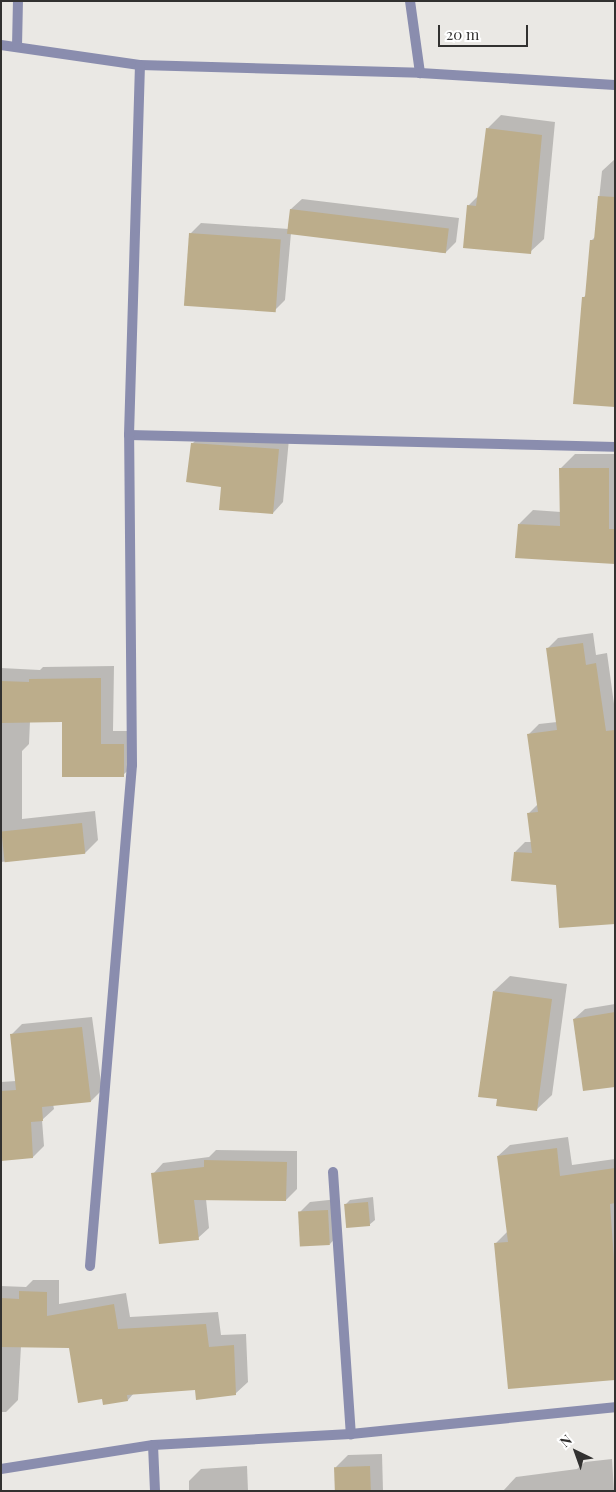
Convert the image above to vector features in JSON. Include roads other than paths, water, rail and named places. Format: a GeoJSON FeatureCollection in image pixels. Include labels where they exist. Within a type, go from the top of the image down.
{"type":"FeatureCollection","features":[{"type":"Feature","properties":{"kind":"street"},"geometry":{"type":"LineString","coordinates":[[17,47],[18,1]]}},
{"type":"Feature","properties":{"kind":"street"},"geometry":{"type":"LineString","coordinates":[[410,1],[420,73]]}},
{"type":"Feature","properties":{"kind":"street"},"geometry":{"type":"LineString","coordinates":[[1,45],[140,65],[420,73],[615,85]]}},
{"type":"Feature","properties":{"kind":"street"},"geometry":{"type":"LineString","coordinates":[[90,1266],[132,765],[129,435],[140,65]]}},
{"type":"Feature","properties":{"kind":"street"},"geometry":{"type":"LineString","coordinates":[[129,435],[615,447]]}},
{"type":"Feature","properties":{"kind":"street"},"geometry":{"type":"LineString","coordinates":[[333,1172],[351,1434]]}},
{"type":"Feature","properties":{"kind":"street"},"geometry":{"type":"LineString","coordinates":[[1,1469],[153,1444],[351,1434],[615,1407]]}},
{"type":"Feature","properties":{"kind":"street"},"geometry":{"type":"LineString","coordinates":[[153,1444],[155,1491]]}}]}
